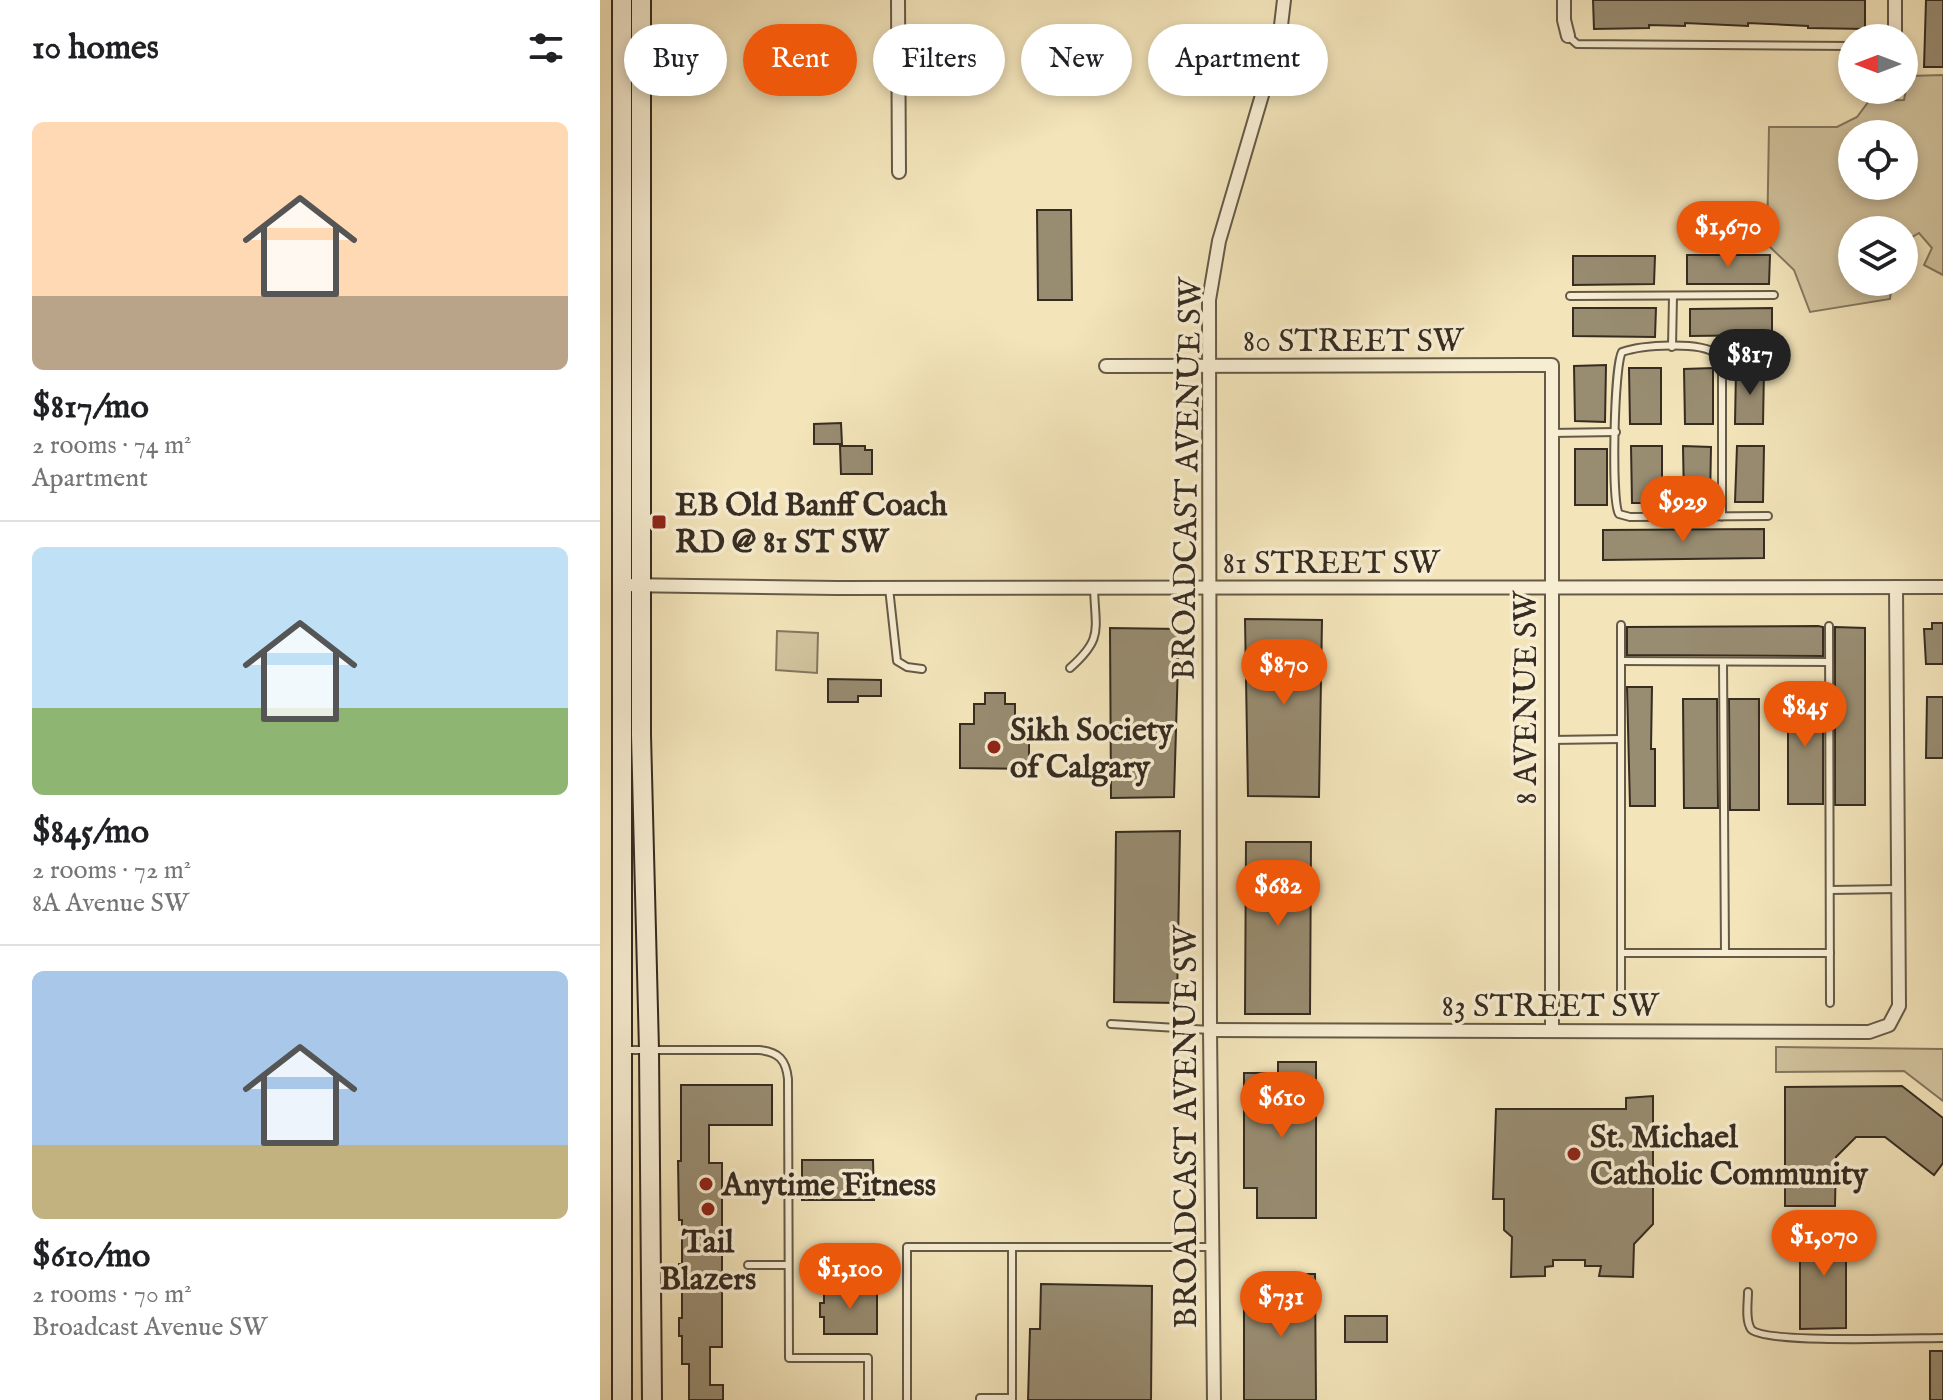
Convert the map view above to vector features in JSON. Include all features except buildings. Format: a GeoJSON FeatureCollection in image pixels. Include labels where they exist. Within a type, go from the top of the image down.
{"type":"FeatureCollection","features":[{"type":"Feature","properties":{"kind":"main road"},"geometry":{"type":"LineString","coordinates":[[622,0],[628,24]]}},
{"type":"Feature","properties":{"kind":"main road"},"geometry":{"type":"LineString","coordinates":[[635,24],[641,0]]}},
{"type":"Feature","properties":{"kind":"main road"},"geometry":{"type":"LineString","coordinates":[[622,1400],[623,1050],[632,585],[632,96]]}},
{"type":"Feature","properties":{"kind":"main road"},"geometry":{"type":"LineString","coordinates":[[632,585],[641,735],[649,1050],[652,1400]]}},
{"type":"Feature","properties":{"kind":"main road"},"geometry":{"type":"LineString","coordinates":[[616,1400],[623,1355]]}},
{"type":"Feature","properties":{"kind":"street"},"geometry":{"type":"LineString","coordinates":[[898,0],[899,172]]}},
{"type":"Feature","properties":{"kind":"street","name":"BROADCAST AVENUE SW"},"geometry":{"type":"LineString","coordinates":[[1214,1400],[1209,300],[1219,241],[1280,34],[1284,0]]}},
{"type":"Feature","properties":{"kind":"street"},"geometry":{"type":"LineString","coordinates":[[1564,0],[1568,36]]}},
{"type":"Feature","properties":{"kind":"street"},"geometry":{"type":"LineString","coordinates":[[1895,0],[1895,24]]}},
{"type":"Feature","properties":{"kind":"street","name":"80 STREET SW"},"geometry":{"type":"LineString","coordinates":[[1106,366],[1552,365]]}},
{"type":"Feature","properties":{"kind":"street","name":"8 AVENUE SW"},"geometry":{"type":"LineString","coordinates":[[1552,365],[1552,1030]]}},
{"type":"Feature","properties":{"kind":"street","name":"81 STREET SW"},"geometry":{"type":"LineString","coordinates":[[632,585],[889,588],[1943,587]]}},
{"type":"Feature","properties":{"kind":"street"},"geometry":{"type":"LineString","coordinates":[[1896,587],[1897,889]]}},
{"type":"Feature","properties":{"kind":"street","name":"83 STREET SW"},"geometry":{"type":"LineString","coordinates":[[1210,1030],[1869,1032],[1889,1025],[1899,1006],[1897,889]]}},
{"type":"Feature","properties":{"kind":"lane"},"geometry":{"type":"LineString","coordinates":[[1568,36],[1577,44],[1838,46]]}},
{"type":"Feature","properties":{"kind":"lane"},"geometry":{"type":"LineString","coordinates":[[1570,296],[1774,295]]}},
{"type":"Feature","properties":{"kind":"lane"},"geometry":{"type":"LineString","coordinates":[[1672,347],[1673,296]]}},
{"type":"Feature","properties":{"kind":"lane"},"geometry":{"type":"LineString","coordinates":[[1722,517],[1721,360],[1704,347],[1639,347],[1622,352],[1617,367],[1615,502],[1619,514],[1630,517],[1722,517],[1768,516]]}},
{"type":"Feature","properties":{"kind":"lane"},"geometry":{"type":"LineString","coordinates":[[1551,433],[1616,432]]}},
{"type":"Feature","properties":{"kind":"lane"},"geometry":{"type":"LineString","coordinates":[[1070,668],[1095,642],[1094,587]]}},
{"type":"Feature","properties":{"kind":"lane"},"geometry":{"type":"LineString","coordinates":[[889,588],[897,661],[907,667],[922,669]]}},
{"type":"Feature","properties":{"kind":"lane"},"geometry":{"type":"LineString","coordinates":[[1621,625],[1621,1009]]}},
{"type":"Feature","properties":{"kind":"lane"},"geometry":{"type":"LineString","coordinates":[[1829,626],[1830,1003]]}},
{"type":"Feature","properties":{"kind":"lane"},"geometry":{"type":"LineString","coordinates":[[1621,661],[1829,662]]}},
{"type":"Feature","properties":{"kind":"lane"},"geometry":{"type":"LineString","coordinates":[[1723,662],[1725,953]]}},
{"type":"Feature","properties":{"kind":"lane"},"geometry":{"type":"LineString","coordinates":[[1551,740],[1621,739]]}},
{"type":"Feature","properties":{"kind":"lane"},"geometry":{"type":"LineString","coordinates":[[1830,890],[1897,889]]}},
{"type":"Feature","properties":{"kind":"lane"},"geometry":{"type":"LineString","coordinates":[[1621,953],[1830,953]]}},
{"type":"Feature","properties":{"kind":"lane"},"geometry":{"type":"LineString","coordinates":[[1111,1024],[1210,1030]]}},
{"type":"Feature","properties":{"kind":"lane"},"geometry":{"type":"LineString","coordinates":[[623,1050],[759,1050],[775,1052],[783,1061],[788,1079],[789,1358],[868,1358],[868,1400]]}},
{"type":"Feature","properties":{"kind":"lane"},"geometry":{"type":"LineString","coordinates":[[907,1400],[907,1247],[1212,1247]]}},
{"type":"Feature","properties":{"kind":"lane"},"geometry":{"type":"LineString","coordinates":[[980,1400],[1012,1399],[1012,1247]]}},
{"type":"Feature","properties":{"kind":"lane"},"geometry":{"type":"LineString","coordinates":[[748,1265],[788,1265]]}},
{"type":"Feature","properties":{"kind":"lane"},"geometry":{"type":"LineString","coordinates":[[1748,1292],[1748,1318],[1751,1328],[1759,1335],[1793,1339],[1943,1338]]}},
{"type":"Feature","properties":{"kind":"shaded area"},"geometry":{"type":"Polygon","coordinates":[[[1943,75],[1943,275],[1924,265],[1932,248],[1918,234],[1918,216],[1838,216],[1838,296],[1890,296],[1890,299],[1810,312],[1794,270],[1767,244],[1769,127],[1838,126],[1838,200],[1918,200],[1918,120],[1851,120],[1867,104],[1918,104],[1918,76],[1943,75]]]}},
{"type":"Feature","properties":{"kind":"shaded area"},"geometry":{"type":"Polygon","coordinates":[[[777,631],[818,633],[817,673],[776,670],[777,631]]]}},
{"type":"Feature","properties":{"kind":"shaded area"},"geometry":{"type":"Polygon","coordinates":[[[1776,1047],[1943,1049],[1943,1101],[1904,1071],[1776,1072],[1776,1047]]]}},
{"type":"Feature","properties":{"kind":"place","name":"EB Old Banff Coach RD @ 81 ST SW"},"geometry":{"type":"Point","coordinates":[659,522]}},
{"type":"Feature","properties":{"kind":"place","name":"Sikh Society of Calgary"},"geometry":{"type":"Point","coordinates":[994,747]}},
{"type":"Feature","properties":{"kind":"place","name":"St. Michael Catholic Community"},"geometry":{"type":"Point","coordinates":[1574,1154]}},
{"type":"Feature","properties":{"kind":"place","name":"Anytime Fitness"},"geometry":{"type":"Point","coordinates":[706,1184]}},
{"type":"Feature","properties":{"kind":"place","name":"Tail Blazers"},"geometry":{"type":"Point","coordinates":[708,1209]}}]}
